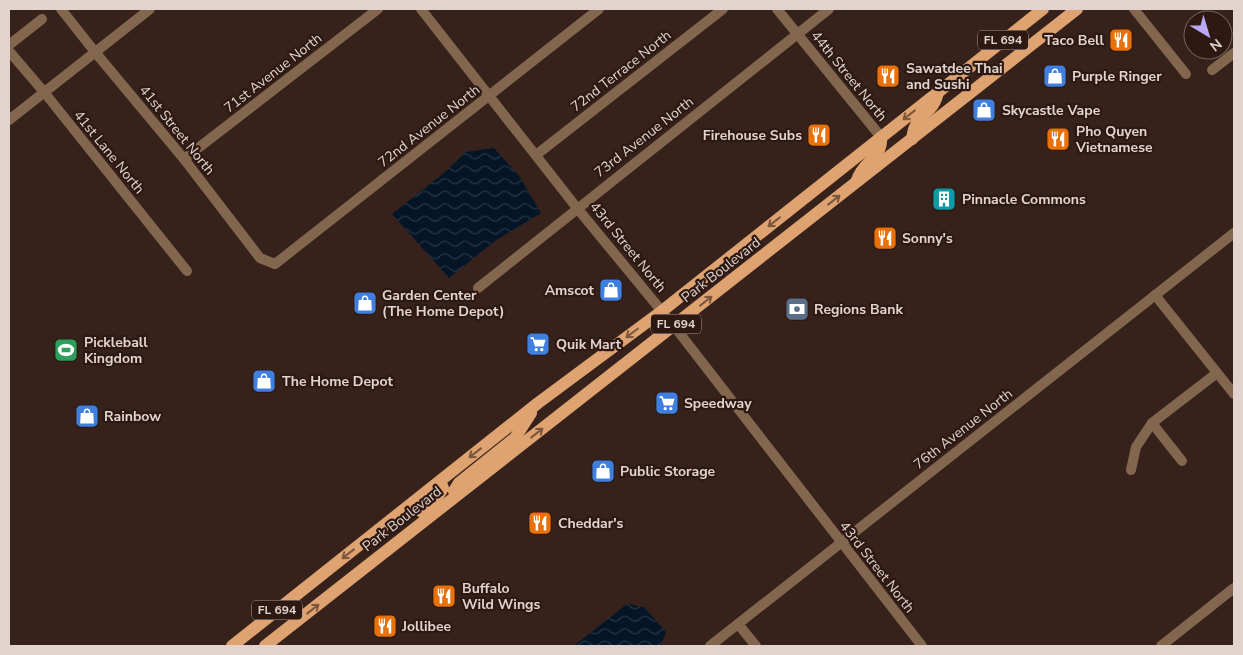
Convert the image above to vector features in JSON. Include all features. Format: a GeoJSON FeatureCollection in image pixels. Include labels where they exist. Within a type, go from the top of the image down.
{"type":"FeatureCollection","features":[{"type":"Feature","properties":{"kind":"main road","name":"Park Boulevard"},"geometry":{"type":"LineString","coordinates":[[232,646],[538,403],[662,311],[1043,9]]}},
{"type":"Feature","properties":{"kind":"main road","name":"Park Boulevard"},"geometry":{"type":"LineString","coordinates":[[265,646],[1077,9]]}},
{"type":"Feature","properties":{"kind":"main road"},"geometry":{"type":"LineString","coordinates":[[912,139],[915,125],[931,109],[936,101],[938,92]]}},
{"type":"Feature","properties":{"kind":"main road"},"geometry":{"type":"LineString","coordinates":[[856,183],[859,172],[878,153],[882,145],[881,137]]}},
{"type":"Feature","properties":{"kind":"main road"},"geometry":{"type":"LineString","coordinates":[[457,495],[454,491],[459,483],[515,438],[538,403]]}},
{"type":"Feature","properties":{"kind":"main road"},"geometry":{"type":"LineString","coordinates":[[332,594],[348,570],[434,502],[443,488],[440,481]]}},
{"type":"Feature","properties":{"kind":"street","name":"41st Street North"},"geometry":{"type":"LineString","coordinates":[[61,9],[184,159],[260,258],[275,264]]}},
{"type":"Feature","properties":{"kind":"street"},"geometry":{"type":"LineString","coordinates":[[9,120],[150,9]]}},
{"type":"Feature","properties":{"kind":"street","name":"71st Avenue North"},"geometry":{"type":"LineString","coordinates":[[184,159],[378,9]]}},
{"type":"Feature","properties":{"kind":"street","name":"43rd Street North"},"geometry":{"type":"LineString","coordinates":[[421,9],[577,208],[674,326],[922,646]]}},
{"type":"Feature","properties":{"kind":"street","name":"72nd Avenue North"},"geometry":{"type":"LineString","coordinates":[[275,264],[599,9]]}},
{"type":"Feature","properties":{"kind":"street","name":"72nd Terrace North"},"geometry":{"type":"LineString","coordinates":[[536,155],[723,9]]}},
{"type":"Feature","properties":{"kind":"street","name":"44th Street North"},"geometry":{"type":"LineString","coordinates":[[777,9],[881,137]]}},
{"type":"Feature","properties":{"kind":"street","name":"73rd Avenue North"},"geometry":{"type":"LineString","coordinates":[[478,288],[829,9]]}},
{"type":"Feature","properties":{"kind":"street"},"geometry":{"type":"LineString","coordinates":[[1134,9],[1186,74]]}},
{"type":"Feature","properties":{"kind":"street"},"geometry":{"type":"LineString","coordinates":[[9,45],[42,19]]}},
{"type":"Feature","properties":{"kind":"street","name":"41st Lane North"},"geometry":{"type":"LineString","coordinates":[[9,51],[187,271]]}},
{"type":"Feature","properties":{"kind":"street"},"geometry":{"type":"LineString","coordinates":[[1212,70],[1234,53]]}},
{"type":"Feature","properties":{"kind":"street","name":"76th Avenue North"},"geometry":{"type":"LineString","coordinates":[[710,646],[1234,233]]}},
{"type":"Feature","properties":{"kind":"street"},"geometry":{"type":"LineString","coordinates":[[1155,296],[1234,394]]}},
{"type":"Feature","properties":{"kind":"street"},"geometry":{"type":"LineString","coordinates":[[1131,470],[1136,447],[1152,423],[1217,373]]}},
{"type":"Feature","properties":{"kind":"street"},"geometry":{"type":"LineString","coordinates":[[1152,423],[1182,460]]}},
{"type":"Feature","properties":{"kind":"street"},"geometry":{"type":"LineString","coordinates":[[1160,646],[1234,588]]}},
{"type":"Feature","properties":{"kind":"street"},"geometry":{"type":"LineString","coordinates":[[738,624],[756,646]]}},
{"type":"Feature","properties":{"kind":"water"},"geometry":{"type":"Polygon","coordinates":[[[494,148],[520,177],[541,213],[495,241],[449,278],[392,214],[444,173],[466,152],[494,148]]]}},
{"type":"Feature","properties":{"kind":"water"},"geometry":{"type":"Polygon","coordinates":[[[627,604],[644,607],[666,632],[661,646],[575,646],[575,645],[627,604]]]}},
{"type":"Feature","properties":{"kind":"place","name":"Taco Bell"},"geometry":{"type":"Point","coordinates":[1121,40]}},
{"type":"Feature","properties":{"kind":"place","name":"Sawatdee Thai and Sushi"},"geometry":{"type":"Point","coordinates":[888,76]}},
{"type":"Feature","properties":{"kind":"place","name":"Purple Ringer"},"geometry":{"type":"Point","coordinates":[1055,76]}},
{"type":"Feature","properties":{"kind":"place","name":"Skycastle Vape"},"geometry":{"type":"Point","coordinates":[984,110]}},
{"type":"Feature","properties":{"kind":"place","name":"Firehouse Subs"},"geometry":{"type":"Point","coordinates":[819,135]}},
{"type":"Feature","properties":{"kind":"place","name":"Pho Quyen Vietnamese"},"geometry":{"type":"Point","coordinates":[1058,139]}},
{"type":"Feature","properties":{"kind":"place","name":"Pinnacle Commons"},"geometry":{"type":"Point","coordinates":[944,199]}},
{"type":"Feature","properties":{"kind":"place","name":"Sonny's"},"geometry":{"type":"Point","coordinates":[885,238]}},
{"type":"Feature","properties":{"kind":"place","name":"Amscot"},"geometry":{"type":"Point","coordinates":[611,290]}},
{"type":"Feature","properties":{"kind":"place","name":"Garden Center (The Home Depot)"},"geometry":{"type":"Point","coordinates":[365,303]}},
{"type":"Feature","properties":{"kind":"place","name":"Regions Bank"},"geometry":{"type":"Point","coordinates":[797,309]}},
{"type":"Feature","properties":{"kind":"place","name":"Quik Mart"},"geometry":{"type":"Point","coordinates":[538,344]}},
{"type":"Feature","properties":{"kind":"place","name":"Pickleball Kingdom"},"geometry":{"type":"Point","coordinates":[66,350]}},
{"type":"Feature","properties":{"kind":"place","name":"The Home Depot"},"geometry":{"type":"Point","coordinates":[264,381]}},
{"type":"Feature","properties":{"kind":"place","name":"Speedway"},"geometry":{"type":"Point","coordinates":[667,403]}},
{"type":"Feature","properties":{"kind":"place","name":"Rainbow"},"geometry":{"type":"Point","coordinates":[87,416]}},
{"type":"Feature","properties":{"kind":"place","name":"Public Storage"},"geometry":{"type":"Point","coordinates":[603,471]}},
{"type":"Feature","properties":{"kind":"place","name":"Cheddar's"},"geometry":{"type":"Point","coordinates":[540,523]}},
{"type":"Feature","properties":{"kind":"place","name":"Buffalo Wild Wings"},"geometry":{"type":"Point","coordinates":[444,596]}},
{"type":"Feature","properties":{"kind":"place","name":"Jollibee"},"geometry":{"type":"Point","coordinates":[385,626]}}]}
